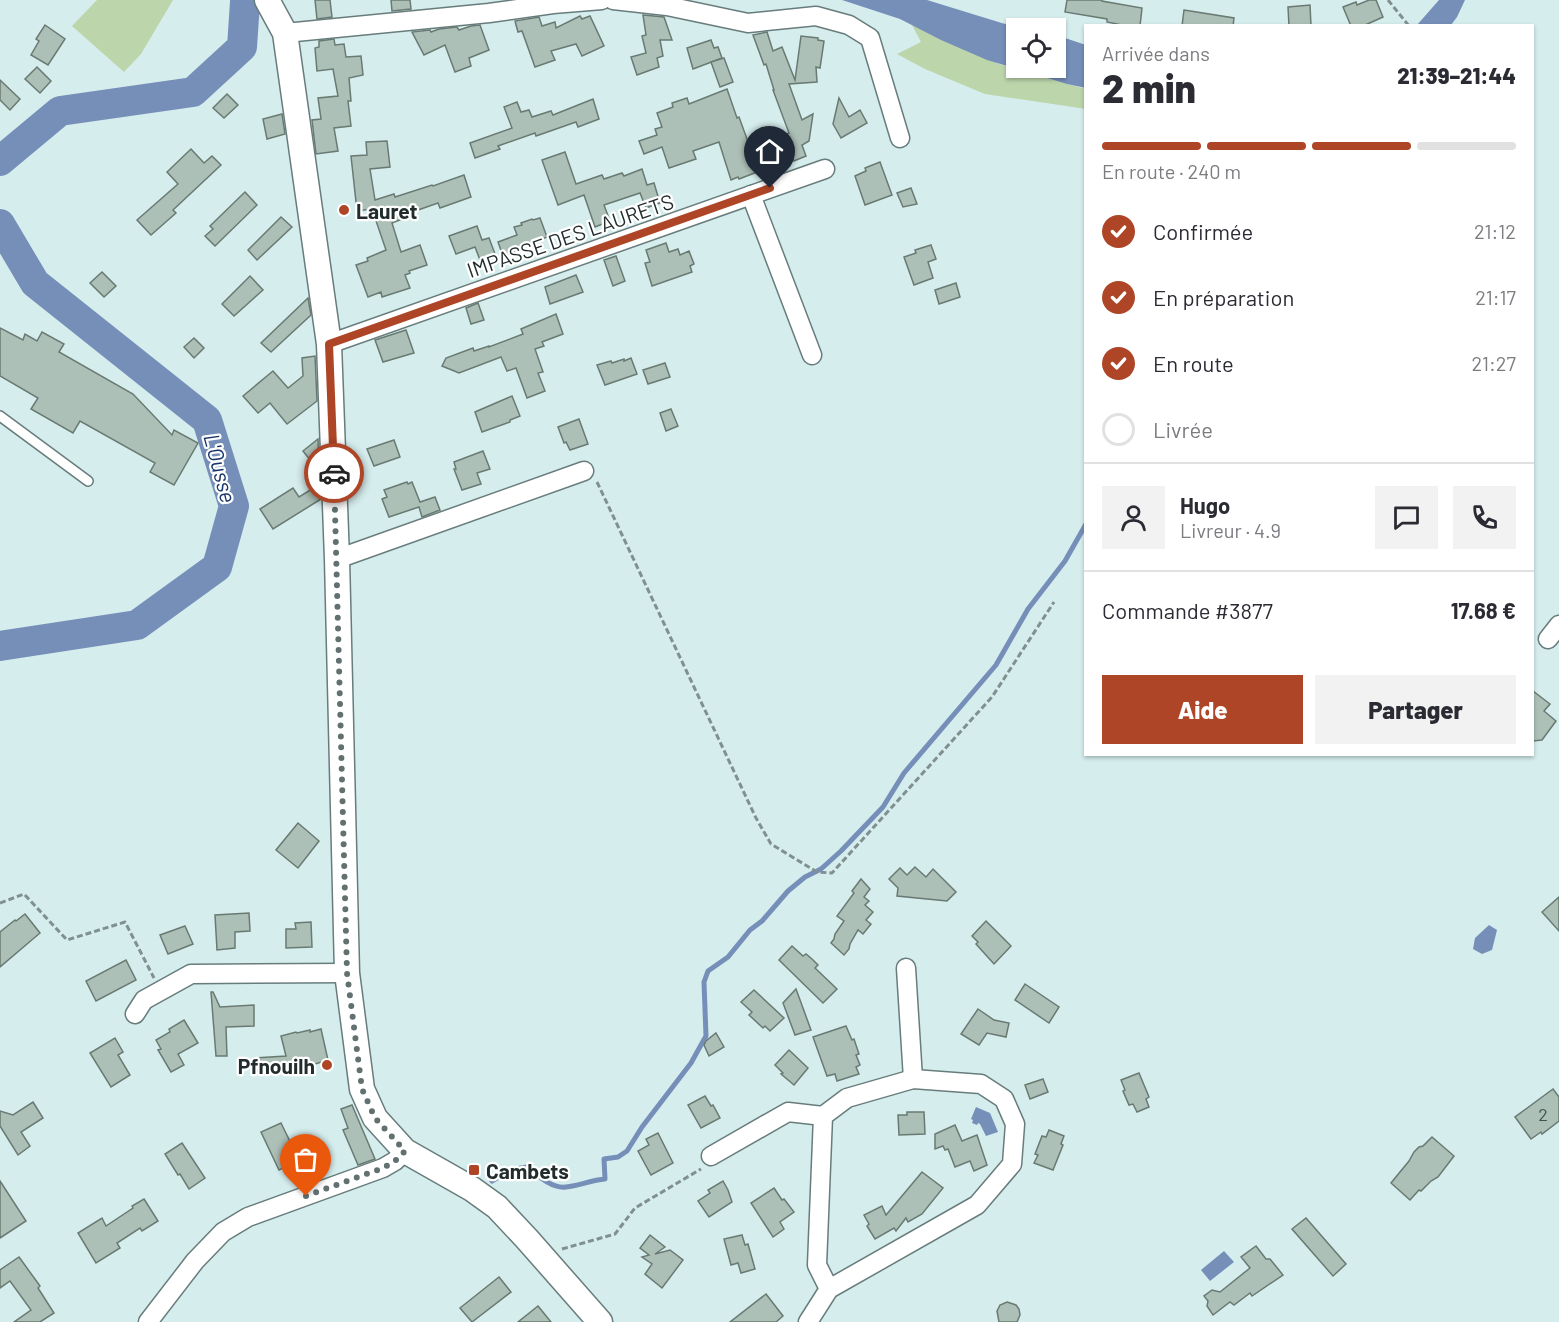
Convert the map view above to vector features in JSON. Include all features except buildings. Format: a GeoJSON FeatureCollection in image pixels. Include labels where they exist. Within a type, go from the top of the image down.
{"type":"FeatureCollection","features":[{"type":"Feature","properties":{"kind":"street"},"geometry":{"type":"LineString","coordinates":[[285,33],[602,0]]}},
{"type":"Feature","properties":{"kind":"street"},"geometry":{"type":"LineString","coordinates":[[614,0],[667,6],[748,23],[816,16],[849,25],[870,38],[900,138]]}},
{"type":"Feature","properties":{"kind":"street"},"geometry":{"type":"LineString","coordinates":[[270,4],[285,33],[329,344],[337,559],[347,973],[362,1089],[375,1118],[405,1151],[442,1171],[496,1208],[600,1322]]}},
{"type":"Feature","properties":{"kind":"street","name":"IMPASSE DES LAURETS"},"geometry":{"type":"LineString","coordinates":[[329,344],[825,169]]}},
{"type":"Feature","properties":{"kind":"street"},"geometry":{"type":"LineString","coordinates":[[751,195],[812,355]]}},
{"type":"Feature","properties":{"kind":"street"},"geometry":{"type":"LineString","coordinates":[[337,559],[584,471]]}},
{"type":"Feature","properties":{"kind":"street"},"geometry":{"type":"LineString","coordinates":[[906,968],[913,1079]]}},
{"type":"Feature","properties":{"kind":"street"},"geometry":{"type":"LineString","coordinates":[[135,1014],[144,1000],[191,974],[347,973]]}},
{"type":"Feature","properties":{"kind":"street"},"geometry":{"type":"LineString","coordinates":[[711,1156],[788,1112],[823,1116],[847,1098],[913,1079],[981,1084],[1004,1099],[1015,1124],[1012,1164],[977,1205],[829,1288],[808,1322]]}},
{"type":"Feature","properties":{"kind":"street"},"geometry":{"type":"LineString","coordinates":[[823,1116],[817,1264],[829,1288]]}},
{"type":"Feature","properties":{"kind":"street"},"geometry":{"type":"LineString","coordinates":[[148,1322],[195,1261],[223,1232],[248,1217],[383,1168],[405,1151]]}},
{"type":"Feature","properties":{"kind":"lane"},"geometry":{"type":"LineString","coordinates":[[0,416],[88,481]]}},
{"type":"Feature","properties":{"kind":"path"},"geometry":{"type":"LineString","coordinates":[[1388,0],[1407,24]]}},
{"type":"Feature","properties":{"kind":"path"},"geometry":{"type":"LineString","coordinates":[[584,471],[599,483],[756,818],[771,844],[818,872],[832,873],[992,697],[1054,602]]}},
{"type":"Feature","properties":{"kind":"path"},"geometry":{"type":"LineString","coordinates":[[0,903],[24,894],[67,940],[125,922],[161,990]]}},
{"type":"Feature","properties":{"kind":"path"},"geometry":{"type":"LineString","coordinates":[[541,1255],[615,1234],[635,1208],[702,1167],[711,1156]]}},
{"type":"Feature","properties":{"kind":"green space"},"geometry":{"type":"Polygon","coordinates":[[[97,0],[173,0],[141,54],[124,72],[72,26],[97,0]]]}},
{"type":"Feature","properties":{"kind":"green space"},"geometry":{"type":"Polygon","coordinates":[[[912,25],[1006,66],[1006,78],[1046,78],[1084,88],[1084,109],[985,94],[925,69],[897,54],[921,42],[912,25]]]}},
{"type":"Feature","properties":{"kind":"water"},"geometry":{"type":"Polygon","coordinates":[[[842,0],[927,0],[1006,24],[1006,66],[941,40],[900,19],[842,0]]]}},
{"type":"Feature","properties":{"kind":"water"},"geometry":{"type":"Polygon","coordinates":[[[1439,0],[1465,0],[1452,24],[1418,24],[1439,0]]]}},
{"type":"Feature","properties":{"kind":"water"},"geometry":{"type":"Polygon","coordinates":[[[1066,38],[1084,44],[1084,88],[1047,78],[1066,78],[1066,38]]]}},
{"type":"Feature","properties":{"kind":"water"},"geometry":{"type":"Polygon","coordinates":[[[1489,925],[1497,930],[1492,950],[1482,954],[1473,949],[1475,938],[1489,925]]]}},
{"type":"Feature","properties":{"kind":"water"},"geometry":{"type":"Polygon","coordinates":[[[976,1107],[990,1113],[998,1132],[986,1136],[980,1124],[972,1123],[971,1119],[976,1107]]]}},
{"type":"Feature","properties":{"kind":"water"},"geometry":{"type":"Polygon","coordinates":[[[1224,1251],[1234,1262],[1210,1281],[1201,1270],[1224,1251]]]}},
{"type":"Feature","properties":{"kind":"waterway","name":"L'Ousse"},"geometry":{"type":"LineString","coordinates":[[0,161],[60,111],[193,92],[242,47],[247,0]]}},
{"type":"Feature","properties":{"kind":"waterway","name":"L'Ousse"},"geometry":{"type":"LineString","coordinates":[[0,224],[35,283],[207,420],[234,506],[217,567],[137,625],[0,646]]}},
{"type":"Feature","properties":{"kind":"waterway"},"geometry":{"type":"LineString","coordinates":[[492,1181],[510,1170],[527,1167],[545,1181],[561,1187],[605,1179],[604,1159],[618,1157],[627,1151],[642,1127],[691,1063],[706,1036],[704,982],[708,971],[728,957],[750,930],[762,921],[788,891],[805,877],[821,869],[883,807],[904,773],[996,665],[1028,609],[1065,561],[1084,528]]}},
{"type":"Feature","properties":{"kind":"way so far"},"geometry":{"type":"LineString","coordinates":[[306,1196],[383,1168],[405,1151],[375,1118],[362,1089],[347,973],[334,473]]}},
{"type":"Feature","properties":{"kind":"place","name":"Lauret"},"geometry":{"type":"Point","coordinates":[344,210]}},
{"type":"Feature","properties":{"kind":"place","name":"Pfnouilh"},"geometry":{"type":"Point","coordinates":[327,1065]}},
{"type":"Feature","properties":{"kind":"place","name":"Cambets"},"geometry":{"type":"Point","coordinates":[474,1170]}},
{"type":"Feature","properties":{"kind":"route"},"geometry":{"type":"LineString","coordinates":[[334,473],[329,344],[770,188]]}}]}
